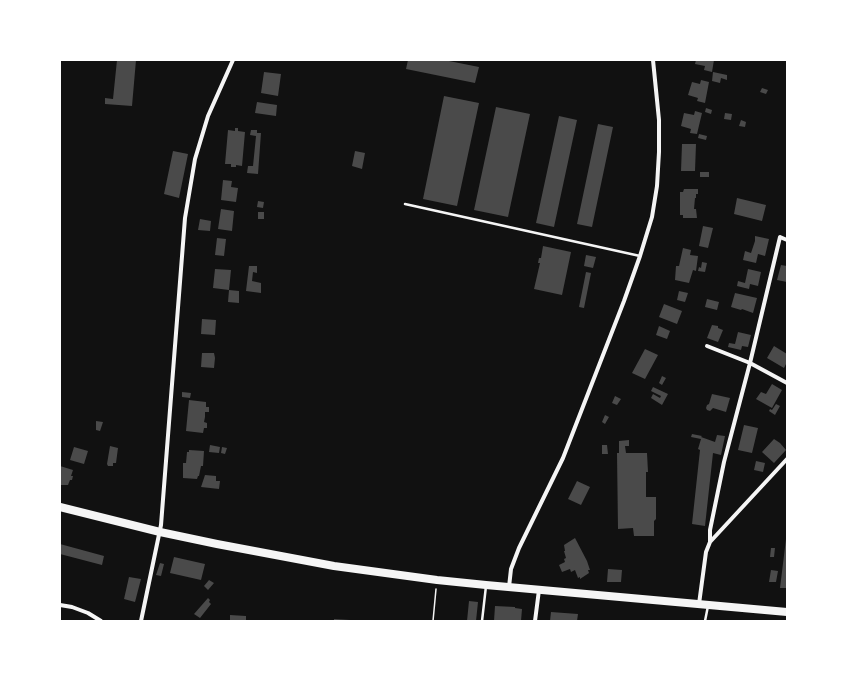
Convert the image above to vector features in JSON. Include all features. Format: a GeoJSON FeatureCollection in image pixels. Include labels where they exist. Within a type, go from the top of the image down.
{"type":"FeatureCollection","features":[{"type":"Feature","properties":{"kind":"main road"},"geometry":{"type":"LineString","coordinates":[[60,507],[224,546],[334,566],[486,585],[787,612]]}},
{"type":"Feature","properties":{"kind":"street"},"geometry":{"type":"LineString","coordinates":[[141,621],[148,582],[160,532],[185,218],[195,159],[208,116],[233,60]]}},
{"type":"Feature","properties":{"kind":"street"},"geometry":{"type":"LineString","coordinates":[[509,587],[511,569],[519,548],[563,458],[640,256],[652,217],[660,152],[659,120],[653,60]]}},
{"type":"Feature","properties":{"kind":"street"},"geometry":{"type":"LineString","coordinates":[[710,542],[710,530],[724,462],[750,363],[780,236],[787,240]]}},
{"type":"Feature","properties":{"kind":"street"},"geometry":{"type":"LineString","coordinates":[[707,346],[750,363],[786,380]]}},
{"type":"Feature","properties":{"kind":"street"},"geometry":{"type":"LineString","coordinates":[[699,604],[706,552],[710,542],[787,460]]}},
{"type":"Feature","properties":{"kind":"street"},"geometry":{"type":"LineString","coordinates":[[536,621],[539,590]]}},
{"type":"Feature","properties":{"kind":"street"},"geometry":{"type":"LineString","coordinates":[[60,605],[88,612],[101,621]]}},
{"type":"Feature","properties":{"kind":"lane"},"geometry":{"type":"LineString","coordinates":[[405,204],[640,256]]}},
{"type":"Feature","properties":{"kind":"lane"},"geometry":{"type":"LineString","coordinates":[[482,621],[486,585]]}},
{"type":"Feature","properties":{"kind":"lane"},"geometry":{"type":"LineString","coordinates":[[705,621],[708,605]]}},
{"type":"Feature","properties":{"kind":"path"},"geometry":{"type":"LineString","coordinates":[[433,621],[437,580]]}},
{"type":"Feature","properties":{"kind":"building"},"geometry":{"type":"Polygon","coordinates":[[[117,60],[136,60],[132,106],[105,104],[105,98],[113,99],[117,60]]]}},
{"type":"Feature","properties":{"kind":"building"},"geometry":{"type":"Polygon","coordinates":[[[408,60],[444,60],[479,67],[475,83],[406,69],[408,60]]]}},
{"type":"Feature","properties":{"kind":"building"},"geometry":{"type":"Polygon","coordinates":[[[696,60],[714,60],[712,72],[704,70],[705,66],[695,64],[696,60]]]}},
{"type":"Feature","properties":{"kind":"building"},"geometry":{"type":"Polygon","coordinates":[[[264,72],[281,74],[278,96],[261,93],[264,72]]]}},
{"type":"Feature","properties":{"kind":"building"},"geometry":{"type":"Polygon","coordinates":[[[713,72],[727,75],[727,80],[721,78],[720,83],[712,81],[713,72]]]}},
{"type":"Feature","properties":{"kind":"building"},"geometry":{"type":"Polygon","coordinates":[[[701,80],[709,82],[705,103],[697,101],[698,98],[688,95],[692,82],[700,84],[701,80]]]}},
{"type":"Feature","properties":{"kind":"building"},"geometry":{"type":"Polygon","coordinates":[[[762,88],[768,90],[766,94],[760,92],[762,88]]]}},
{"type":"Feature","properties":{"kind":"building"},"geometry":{"type":"Polygon","coordinates":[[[444,96],[479,103],[457,206],[423,199],[444,96]]]}},
{"type":"Feature","properties":{"kind":"building"},"geometry":{"type":"Polygon","coordinates":[[[257,102],[277,105],[276,116],[255,113],[257,102]]]}},
{"type":"Feature","properties":{"kind":"building"},"geometry":{"type":"Polygon","coordinates":[[[496,107],[530,114],[508,217],[474,210],[496,107]]]}},
{"type":"Feature","properties":{"kind":"building"},"geometry":{"type":"Polygon","coordinates":[[[706,108],[712,110],[711,114],[705,112],[706,108]]]}},
{"type":"Feature","properties":{"kind":"building"},"geometry":{"type":"Polygon","coordinates":[[[695,111],[702,113],[697,134],[690,133],[691,129],[681,126],[684,113],[694,115],[695,111]]]}},
{"type":"Feature","properties":{"kind":"building"},"geometry":{"type":"Polygon","coordinates":[[[725,113],[732,114],[731,120],[724,119],[725,113]]]}},
{"type":"Feature","properties":{"kind":"building"},"geometry":{"type":"Polygon","coordinates":[[[559,116],[577,120],[554,227],[536,223],[559,116]]]}},
{"type":"Feature","properties":{"kind":"building"},"geometry":{"type":"Polygon","coordinates":[[[741,120],[746,122],[745,127],[739,126],[741,120]]]}},
{"type":"Feature","properties":{"kind":"building"},"geometry":{"type":"Polygon","coordinates":[[[598,124],[613,127],[592,227],[577,224],[598,124]]]}},
{"type":"Feature","properties":{"kind":"building"},"geometry":{"type":"Polygon","coordinates":[[[235,128],[238,128],[238,131],[245,132],[242,166],[236,165],[236,167],[231,167],[231,164],[225,164],[228,130],[235,131],[235,128]]]}},
{"type":"Feature","properties":{"kind":"building"},"geometry":{"type":"Polygon","coordinates":[[[251,130],[257,130],[257,133],[261,133],[258,174],[247,173],[248,166],[253,166],[256,136],[250,135],[251,130]]]}},
{"type":"Feature","properties":{"kind":"building"},"geometry":{"type":"Polygon","coordinates":[[[699,134],[707,136],[706,140],[698,138],[699,134]]]}},
{"type":"Feature","properties":{"kind":"building"},"geometry":{"type":"Polygon","coordinates":[[[682,144],[696,144],[695,171],[681,171],[682,144]]]}},
{"type":"Feature","properties":{"kind":"building"},"geometry":{"type":"Polygon","coordinates":[[[173,151],[188,154],[179,198],[164,194],[173,151]]]}},
{"type":"Feature","properties":{"kind":"building"},"geometry":{"type":"Polygon","coordinates":[[[355,151],[365,153],[362,169],[352,166],[355,151]]]}},
{"type":"Feature","properties":{"kind":"building"},"geometry":{"type":"Polygon","coordinates":[[[700,172],[709,172],[709,177],[700,177],[700,172]]]}},
{"type":"Feature","properties":{"kind":"building"},"geometry":{"type":"Polygon","coordinates":[[[223,180],[232,181],[231,187],[238,188],[236,202],[221,200],[223,180]]]}},
{"type":"Feature","properties":{"kind":"building"},"geometry":{"type":"Polygon","coordinates":[[[684,189],[698,189],[694,209],[696,209],[697,218],[683,218],[683,215],[680,215],[680,192],[683,192],[684,189]]]}},
{"type":"Feature","properties":{"kind":"building"},"geometry":{"type":"Polygon","coordinates":[[[737,198],[766,205],[762,221],[734,214],[737,198]]]}},
{"type":"Feature","properties":{"kind":"building"},"geometry":{"type":"Polygon","coordinates":[[[258,201],[264,202],[263,208],[257,207],[258,201]]]}},
{"type":"Feature","properties":{"kind":"building"},"geometry":{"type":"Polygon","coordinates":[[[221,209],[234,211],[232,231],[218,229],[221,209]]]}},
{"type":"Feature","properties":{"kind":"building"},"geometry":{"type":"Polygon","coordinates":[[[258,212],[264,212],[264,219],[258,219],[258,212]]]}},
{"type":"Feature","properties":{"kind":"building"},"geometry":{"type":"Polygon","coordinates":[[[200,219],[211,221],[210,231],[198,230],[200,219]]]}},
{"type":"Feature","properties":{"kind":"building"},"geometry":{"type":"Polygon","coordinates":[[[703,226],[713,228],[708,248],[699,246],[703,226]]]}},
{"type":"Feature","properties":{"kind":"building"},"geometry":{"type":"Polygon","coordinates":[[[755,236],[769,239],[765,256],[758,254],[756,263],[743,260],[745,251],[751,253],[755,236]]]}},
{"type":"Feature","properties":{"kind":"building"},"geometry":{"type":"Polygon","coordinates":[[[217,238],[226,239],[224,256],[215,255],[217,238]]]}},
{"type":"Feature","properties":{"kind":"building"},"geometry":{"type":"Polygon","coordinates":[[[543,246],[571,252],[562,295],[534,289],[540,263],[538,263],[539,258],[541,258],[543,246]]]}},
{"type":"Feature","properties":{"kind":"building"},"geometry":{"type":"Polygon","coordinates":[[[683,248],[691,250],[690,255],[698,256],[696,271],[693,270],[689,283],[675,280],[676,266],[679,266],[683,248]]]}},
{"type":"Feature","properties":{"kind":"building"},"geometry":{"type":"Polygon","coordinates":[[[586,255],[596,257],[593,268],[584,266],[586,255]]]}},
{"type":"Feature","properties":{"kind":"building"},"geometry":{"type":"Polygon","coordinates":[[[702,262],[707,263],[705,272],[698,271],[699,267],[701,268],[702,262]]]}},
{"type":"Feature","properties":{"kind":"building"},"geometry":{"type":"Polygon","coordinates":[[[781,265],[787,266],[787,282],[777,280],[781,265]]]}},
{"type":"Feature","properties":{"kind":"building"},"geometry":{"type":"Polygon","coordinates":[[[249,266],[257,266],[257,273],[253,272],[252,281],[261,283],[261,293],[246,291],[249,266]]]}},
{"type":"Feature","properties":{"kind":"building"},"geometry":{"type":"Polygon","coordinates":[[[215,269],[231,270],[229,290],[213,288],[215,269]]]}},
{"type":"Feature","properties":{"kind":"building"},"geometry":{"type":"Polygon","coordinates":[[[748,269],[761,272],[758,286],[750,284],[749,289],[737,286],[738,281],[745,283],[748,269]]]}},
{"type":"Feature","properties":{"kind":"building"},"geometry":{"type":"Polygon","coordinates":[[[586,272],[591,273],[584,308],[579,307],[586,272]]]}},
{"type":"Feature","properties":{"kind":"building"},"geometry":{"type":"Polygon","coordinates":[[[229,290],[239,291],[239,303],[228,302],[229,290]]]}},
{"type":"Feature","properties":{"kind":"building"},"geometry":{"type":"Polygon","coordinates":[[[679,291],[688,293],[685,302],[677,300],[679,291]]]}},
{"type":"Feature","properties":{"kind":"building"},"geometry":{"type":"Polygon","coordinates":[[[735,293],[757,298],[753,313],[731,307],[735,293]]]}},
{"type":"Feature","properties":{"kind":"building"},"geometry":{"type":"Polygon","coordinates":[[[707,299],[719,302],[717,310],[705,307],[707,299]]]}},
{"type":"Feature","properties":{"kind":"building"},"geometry":{"type":"Polygon","coordinates":[[[664,304],[682,311],[677,324],[659,317],[664,304]]]}},
{"type":"Feature","properties":{"kind":"building"},"geometry":{"type":"Polygon","coordinates":[[[202,319],[216,320],[215,335],[201,334],[202,319]]]}},
{"type":"Feature","properties":{"kind":"building"},"geometry":{"type":"Polygon","coordinates":[[[712,325],[718,326],[718,328],[723,330],[718,342],[707,338],[712,325]]]}},
{"type":"Feature","properties":{"kind":"building"},"geometry":{"type":"Polygon","coordinates":[[[659,326],[670,331],[667,339],[656,335],[659,326]]]}},
{"type":"Feature","properties":{"kind":"building"},"geometry":{"type":"Polygon","coordinates":[[[738,332],[751,335],[748,347],[742,346],[741,350],[728,347],[729,343],[735,344],[738,332]]]}},
{"type":"Feature","properties":{"kind":"building"},"geometry":{"type":"Polygon","coordinates":[[[774,346],[787,354],[787,362],[784,368],[767,358],[774,346]]]}},
{"type":"Feature","properties":{"kind":"building"},"geometry":{"type":"Polygon","coordinates":[[[645,349],[658,355],[645,379],[632,373],[645,349]]]}},
{"type":"Feature","properties":{"kind":"building"},"geometry":{"type":"Polygon","coordinates":[[[202,353],[214,353],[214,368],[201,367],[202,353]]]}},
{"type":"Feature","properties":{"kind":"building"},"geometry":{"type":"Polygon","coordinates":[[[662,376],[666,378],[662,385],[659,383],[662,376]]]}},
{"type":"Feature","properties":{"kind":"building"},"geometry":{"type":"Polygon","coordinates":[[[772,384],[782,390],[772,408],[756,399],[761,392],[766,394],[772,384]]]}},
{"type":"Feature","properties":{"kind":"building"},"geometry":{"type":"Polygon","coordinates":[[[653,387],[668,394],[662,405],[651,398],[653,394],[660,398],[661,396],[651,391],[653,387]]]}},
{"type":"Feature","properties":{"kind":"building"},"geometry":{"type":"Polygon","coordinates":[[[182,392],[191,393],[190,398],[182,397],[182,392]]]}},
{"type":"Feature","properties":{"kind":"building"},"geometry":{"type":"Polygon","coordinates":[[[712,394],[730,398],[726,412],[713,408],[710,411],[707,410],[706,408],[712,394]]]}},
{"type":"Feature","properties":{"kind":"building"},"geometry":{"type":"Polygon","coordinates":[[[615,396],[621,399],[617,405],[612,403],[615,396]]]}},
{"type":"Feature","properties":{"kind":"building"},"geometry":{"type":"Polygon","coordinates":[[[189,400],[206,402],[206,407],[209,407],[209,412],[205,412],[204,422],[207,423],[207,428],[204,428],[203,433],[186,431],[189,400]]]}},
{"type":"Feature","properties":{"kind":"building"},"geometry":{"type":"Polygon","coordinates":[[[776,404],[780,406],[775,415],[769,411],[770,409],[772,410],[776,404]]]}},
{"type":"Feature","properties":{"kind":"building"},"geometry":{"type":"Polygon","coordinates":[[[605,415],[609,417],[605,424],[602,422],[605,415]]]}},
{"type":"Feature","properties":{"kind":"building"},"geometry":{"type":"Polygon","coordinates":[[[96,421],[103,422],[100,431],[96,430],[96,421]]]}},
{"type":"Feature","properties":{"kind":"building"},"geometry":{"type":"Polygon","coordinates":[[[744,425],[758,428],[752,453],[738,450],[744,425]]]}},
{"type":"Feature","properties":{"kind":"building"},"geometry":{"type":"Polygon","coordinates":[[[692,434],[702,436],[701,437],[715,442],[717,435],[725,436],[721,455],[713,453],[705,526],[692,524],[700,450],[698,449],[701,439],[691,437],[692,434]]]}},
{"type":"Feature","properties":{"kind":"building"},"geometry":{"type":"Polygon","coordinates":[[[774,439],[786,450],[774,463],[762,452],[774,439]]]}},
{"type":"Feature","properties":{"kind":"building"},"geometry":{"type":"Polygon","coordinates":[[[629,440],[629,446],[625,446],[626,453],[647,453],[648,472],[646,472],[646,497],[656,497],[654,536],[634,536],[633,528],[618,529],[617,453],[619,453],[619,441],[629,440]]]}},
{"type":"Feature","properties":{"kind":"building"},"geometry":{"type":"Polygon","coordinates":[[[210,445],[220,447],[219,453],[209,452],[210,445]]]}},
{"type":"Feature","properties":{"kind":"building"},"geometry":{"type":"Polygon","coordinates":[[[602,445],[607,445],[608,454],[602,454],[602,445]]]}},
{"type":"Feature","properties":{"kind":"building"},"geometry":{"type":"Polygon","coordinates":[[[110,446],[118,448],[116,463],[113,463],[113,466],[108,466],[107,464],[110,446]]]}},
{"type":"Feature","properties":{"kind":"building"},"geometry":{"type":"Polygon","coordinates":[[[74,447],[88,451],[84,464],[70,460],[74,447]]]}},
{"type":"Feature","properties":{"kind":"building"},"geometry":{"type":"Polygon","coordinates":[[[222,447],[227,448],[225,454],[221,453],[222,447]]]}},
{"type":"Feature","properties":{"kind":"building"},"geometry":{"type":"Polygon","coordinates":[[[189,450],[204,451],[203,466],[201,466],[197,479],[183,478],[183,463],[186,463],[187,452],[189,452],[189,450]]]}},
{"type":"Feature","properties":{"kind":"building"},"geometry":{"type":"Polygon","coordinates":[[[756,461],[765,463],[763,472],[754,470],[756,461]]]}},
{"type":"Feature","properties":{"kind":"building"},"geometry":{"type":"Polygon","coordinates":[[[60,466],[73,470],[71,476],[73,476],[72,480],[70,480],[68,485],[60,485],[60,466]]]}},
{"type":"Feature","properties":{"kind":"building"},"geometry":{"type":"Polygon","coordinates":[[[205,475],[216,476],[216,481],[220,481],[219,489],[201,487],[205,475]]]}},
{"type":"Feature","properties":{"kind":"building"},"geometry":{"type":"Polygon","coordinates":[[[577,481],[590,487],[581,505],[568,499],[577,481]]]}},
{"type":"Feature","properties":{"kind":"building"},"geometry":{"type":"Polygon","coordinates":[[[575,538],[590,570],[588,570],[589,573],[580,579],[580,577],[578,578],[575,570],[571,572],[570,569],[562,572],[559,565],[565,562],[564,559],[566,558],[564,545],[575,538]]]}},
{"type":"Feature","properties":{"kind":"building"},"geometry":{"type":"Polygon","coordinates":[[[786,539],[787,588],[780,588],[786,539]]]}},
{"type":"Feature","properties":{"kind":"building"},"geometry":{"type":"Polygon","coordinates":[[[60,544],[104,556],[102,565],[60,554],[60,544]]]}},
{"type":"Feature","properties":{"kind":"building"},"geometry":{"type":"Polygon","coordinates":[[[771,548],[775,548],[774,557],[770,557],[771,548]]]}},
{"type":"Feature","properties":{"kind":"building"},"geometry":{"type":"Polygon","coordinates":[[[174,557],[205,564],[201,580],[170,573],[174,557]]]}},
{"type":"Feature","properties":{"kind":"building"},"geometry":{"type":"Polygon","coordinates":[[[160,563],[164,564],[161,576],[156,575],[160,563]]]}},
{"type":"Feature","properties":{"kind":"building"},"geometry":{"type":"Polygon","coordinates":[[[608,569],[622,570],[621,582],[607,582],[608,569]]]}},
{"type":"Feature","properties":{"kind":"building"},"geometry":{"type":"Polygon","coordinates":[[[771,570],[778,571],[776,582],[769,582],[771,570]]]}},
{"type":"Feature","properties":{"kind":"building"},"geometry":{"type":"Polygon","coordinates":[[[129,577],[141,579],[135,602],[124,599],[129,577]]]}},
{"type":"Feature","properties":{"kind":"building"},"geometry":{"type":"Polygon","coordinates":[[[209,580],[214,583],[208,590],[204,586],[209,580]]]}},
{"type":"Feature","properties":{"kind":"building"},"geometry":{"type":"Polygon","coordinates":[[[208,598],[211,604],[200,618],[194,614],[208,598]]]}},
{"type":"Feature","properties":{"kind":"building"},"geometry":{"type":"Polygon","coordinates":[[[469,601],[478,602],[476,621],[467,621],[469,601]]]}},
{"type":"Feature","properties":{"kind":"building"},"geometry":{"type":"Polygon","coordinates":[[[495,606],[515,607],[522,609],[521,621],[494,621],[495,606]]]}},
{"type":"Feature","properties":{"kind":"building"},"geometry":{"type":"Polygon","coordinates":[[[551,612],[578,614],[577,621],[550,621],[551,612]]]}},
{"type":"Feature","properties":{"kind":"building"},"geometry":{"type":"Polygon","coordinates":[[[230,615],[246,616],[246,621],[230,621],[230,615]]]}},
{"type":"Feature","properties":{"kind":"building"},"geometry":{"type":"Polygon","coordinates":[[[334,619],[350,620],[350,621],[334,621],[334,619]]]}}]}
